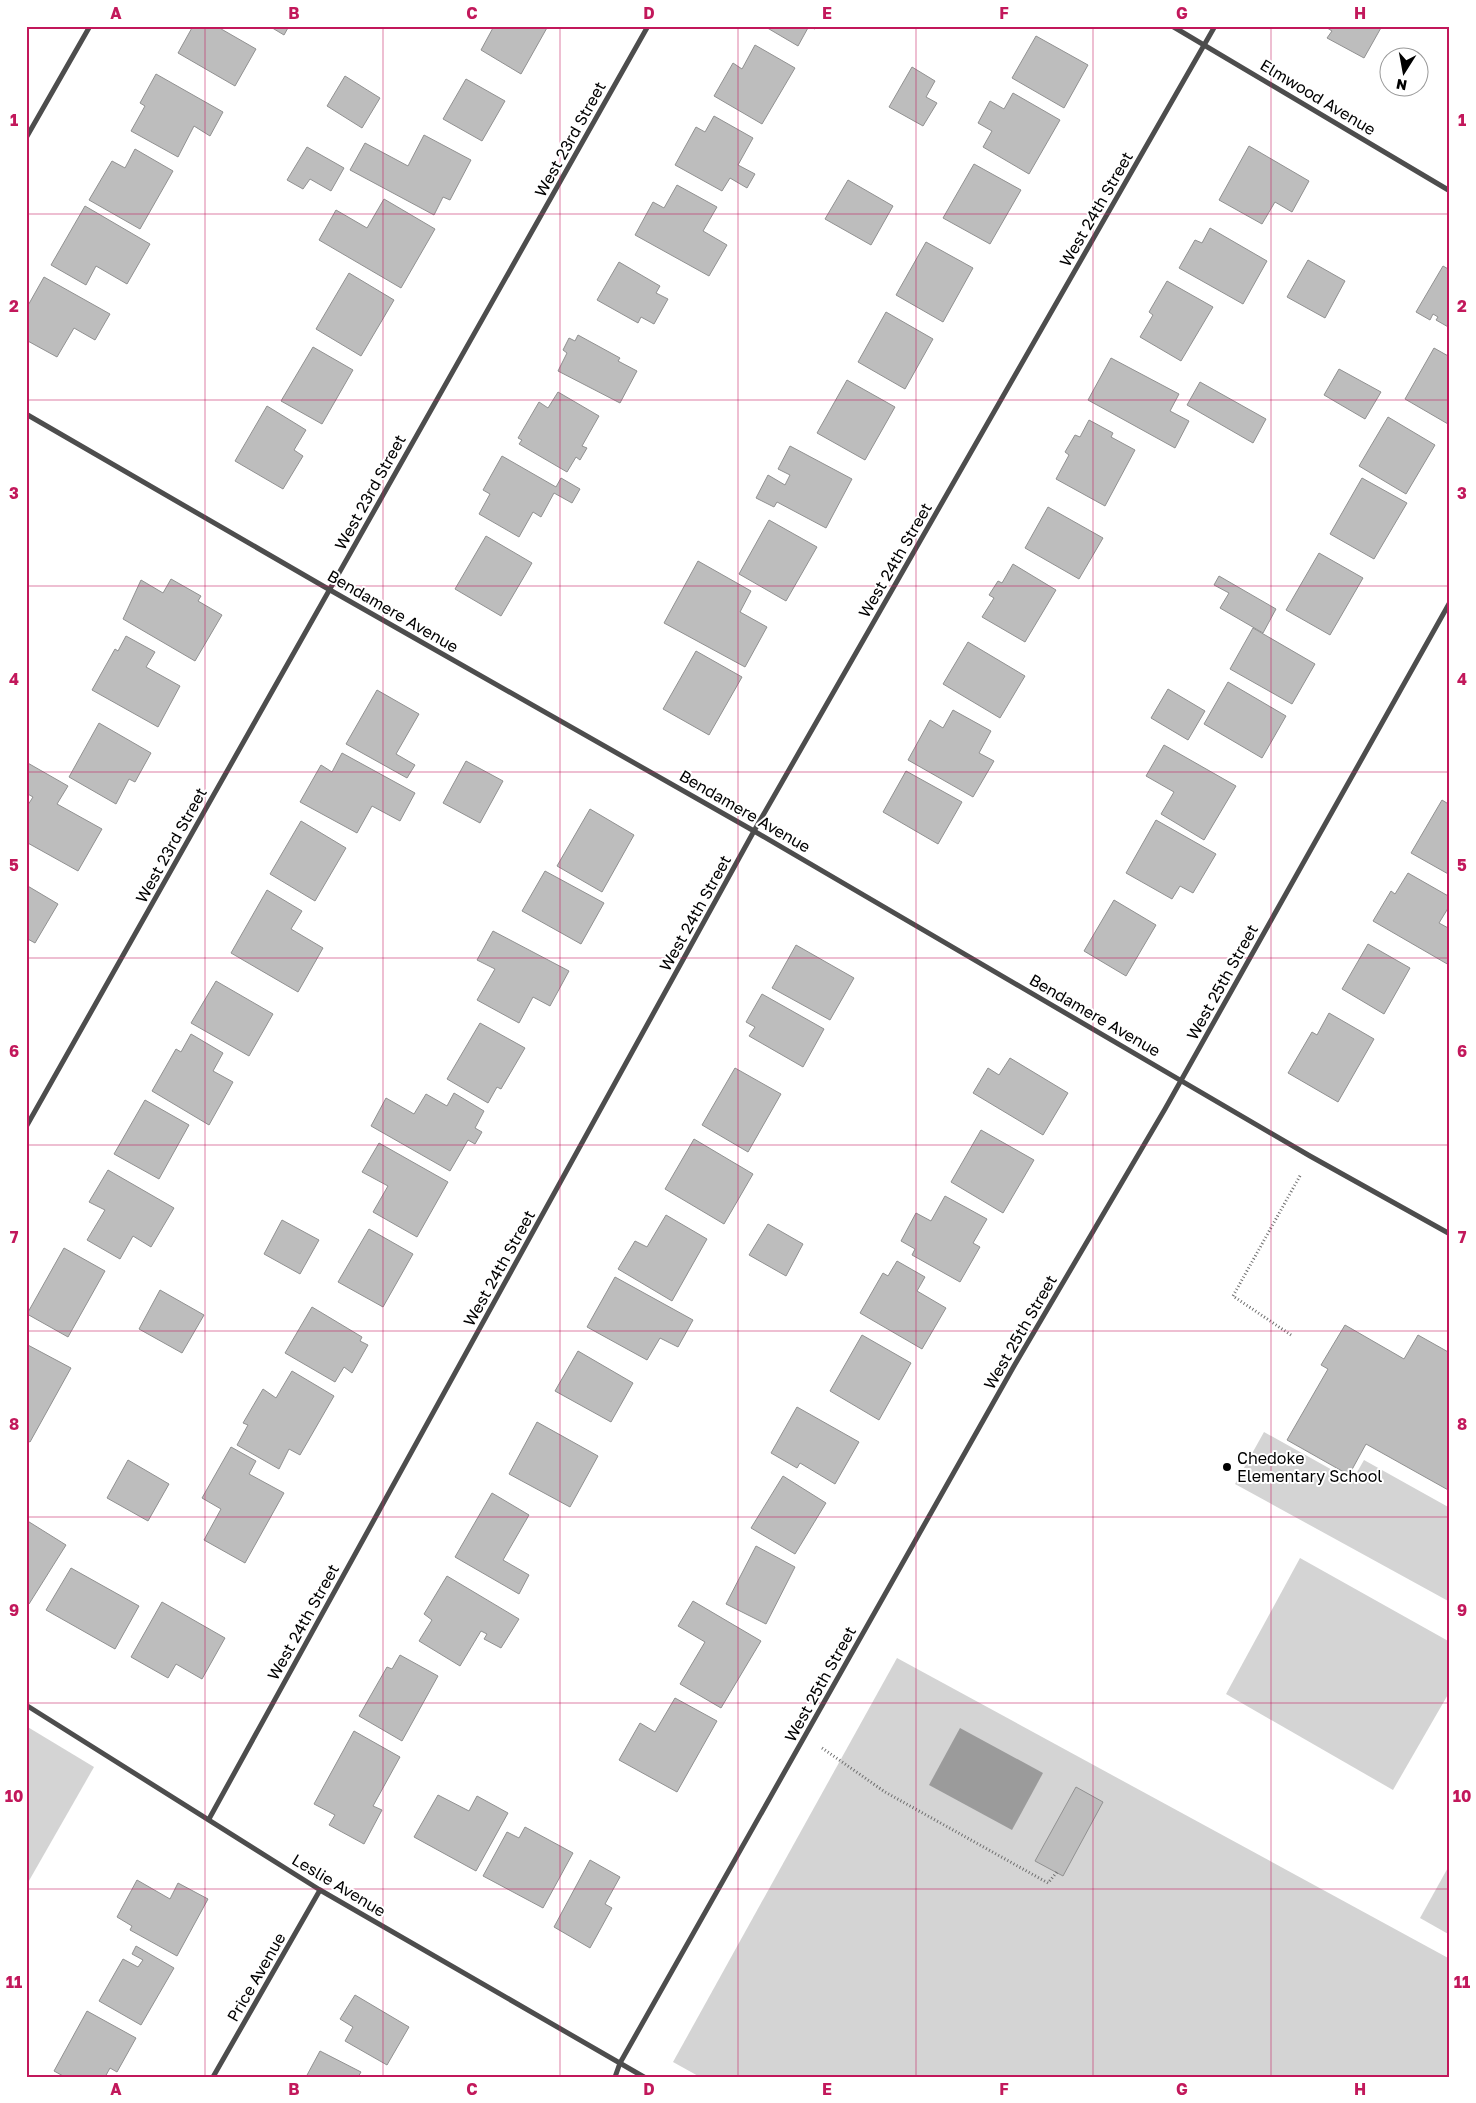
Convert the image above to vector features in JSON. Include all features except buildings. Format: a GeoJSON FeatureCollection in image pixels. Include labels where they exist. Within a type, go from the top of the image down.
{"type":"FeatureCollection","features":[{"type":"Feature","properties":{"kind":"street"},"geometry":{"type":"LineString","coordinates":[[26,138],[90,26]]}},
{"type":"Feature","properties":{"kind":"street","name":"West 23rd Street"},"geometry":{"type":"LineString","coordinates":[[26,1127],[648,26]]}},
{"type":"Feature","properties":{"kind":"street","name":"Elmwood Avenue"},"geometry":{"type":"LineString","coordinates":[[1172,26],[1450,191]]}},
{"type":"Feature","properties":{"kind":"street","name":"West 24th Street"},"geometry":{"type":"LineString","coordinates":[[209,1819],[754,830],[1215,26]]}},
{"type":"Feature","properties":{"kind":"street","name":"Bendamere Avenue"},"geometry":{"type":"LineString","coordinates":[[26,414],[330,590],[754,830],[1310,1156],[1450,1234]]}},
{"type":"Feature","properties":{"kind":"street","name":"West 25th Street"},"geometry":{"type":"LineString","coordinates":[[615,2077],[620,2063],[1014,1366],[1182,1080],[1450,602]]}},
{"type":"Feature","properties":{"kind":"street","name":"Leslie Avenue"},"geometry":{"type":"LineString","coordinates":[[26,1705],[320,1890],[644,2077]]}},
{"type":"Feature","properties":{"kind":"street","name":"Price Avenue"},"geometry":{"type":"LineString","coordinates":[[213,2077],[320,1890]]}},
{"type":"Feature","properties":{"kind":"path"},"geometry":{"type":"LineString","coordinates":[[1291,1335],[1233,1296],[1310,1156]]}},
{"type":"Feature","properties":{"kind":"path"},"geometry":{"type":"LineString","coordinates":[[804,1738],[837,1757],[885,1792],[1048,1883],[1057,1872]]}},
{"type":"Feature","properties":{"kind":"shaded area"},"geometry":{"type":"Polygon","coordinates":[[[1264,1432],[1352,1481],[1364,1460],[1450,1508],[1450,1602],[1235,1484],[1264,1432]]]}},
{"type":"Feature","properties":{"kind":"shaded area"},"geometry":{"type":"Polygon","coordinates":[[[1300,1558],[1450,1642],[1450,1691],[1393,1790],[1226,1694],[1300,1558]]]}},
{"type":"Feature","properties":{"kind":"shaded area"},"geometry":{"type":"Polygon","coordinates":[[[897,1658],[1450,1959],[1450,2077],[700,2077],[673,2062],[897,1658]]]}},
{"type":"Feature","properties":{"kind":"shaded area"},"geometry":{"type":"Polygon","coordinates":[[[26,1726],[94,1767],[26,1886],[26,1726]]]}},
{"type":"Feature","properties":{"kind":"shaded area"},"geometry":{"type":"Polygon","coordinates":[[[960,1728],[1043,1773],[1012,1830],[929,1785],[960,1728]]]}},
{"type":"Feature","properties":{"kind":"shaded area"},"geometry":{"type":"Polygon","coordinates":[[[1450,1864],[1450,1935],[1420,1918],[1450,1864]]]}},
{"type":"Feature","properties":{"kind":"place","name":"Chedoke Elementary School"},"geometry":{"type":"Point","coordinates":[1227,1467]}}]}
